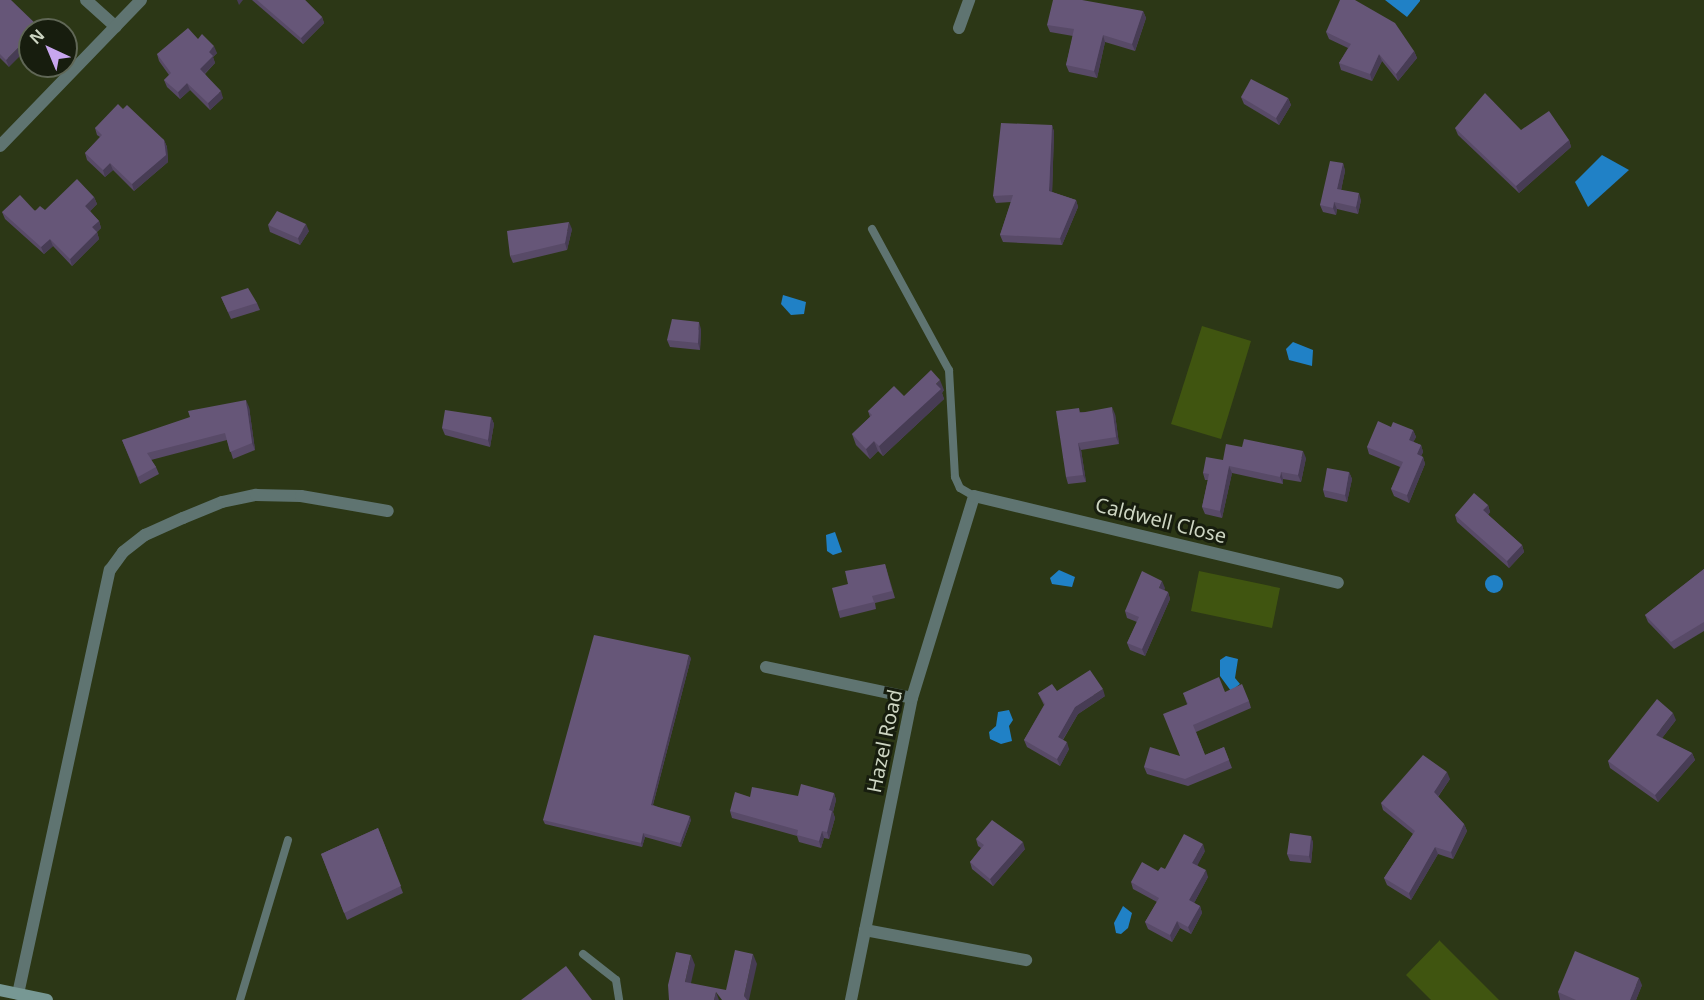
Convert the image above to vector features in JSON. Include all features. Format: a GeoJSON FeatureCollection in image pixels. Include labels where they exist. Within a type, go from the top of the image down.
{"type":"FeatureCollection","features":[{"type":"Feature","properties":{"kind":"street"},"geometry":{"type":"LineString","coordinates":[[86,0],[116,27]]}},
{"type":"Feature","properties":{"kind":"street"},"geometry":{"type":"LineString","coordinates":[[0,146],[141,0]]}},
{"type":"Feature","properties":{"kind":"street"},"geometry":{"type":"LineString","coordinates":[[959,28],[969,0]]}},
{"type":"Feature","properties":{"kind":"street"},"geometry":{"type":"LineString","coordinates":[[18,994],[110,570],[123,552],[146,535],[183,518],[222,502],[256,495],[301,496],[388,511]]}},
{"type":"Feature","properties":{"kind":"street","name":"Caldwell Close"},"geometry":{"type":"LineString","coordinates":[[974,496],[1338,583]]}},
{"type":"Feature","properties":{"kind":"street","name":"Hazel Road"},"geometry":{"type":"LineString","coordinates":[[851,1000],[912,698],[974,496]]}},
{"type":"Feature","properties":{"kind":"street"},"geometry":{"type":"LineString","coordinates":[[766,667],[912,698]]}},
{"type":"Feature","properties":{"kind":"street"},"geometry":{"type":"LineString","coordinates":[[865,930],[1026,960]]}},
{"type":"Feature","properties":{"kind":"street"},"geometry":{"type":"LineString","coordinates":[[0,990],[47,1000]]}},
{"type":"Feature","properties":{"kind":"lane"},"geometry":{"type":"LineString","coordinates":[[872,229],[949,370],[955,477],[960,489],[974,496]]}},
{"type":"Feature","properties":{"kind":"lane"},"geometry":{"type":"LineString","coordinates":[[240,1000],[288,840]]}},
{"type":"Feature","properties":{"kind":"lane"},"geometry":{"type":"LineString","coordinates":[[583,954],[616,980],[619,1000]]}},
{"type":"Feature","properties":{"kind":"green space"},"geometry":{"type":"Polygon","coordinates":[[[1202,326],[1251,341],[1221,439],[1171,424],[1202,326]]]}},
{"type":"Feature","properties":{"kind":"green space"},"geometry":{"type":"Polygon","coordinates":[[[1199,571],[1280,588],[1272,628],[1191,611],[1199,571]]]}},
{"type":"Feature","properties":{"kind":"green space"},"geometry":{"type":"Polygon","coordinates":[[[1440,940],[1499,1000],[1431,1000],[1406,975],[1440,940]]]}},
{"type":"Feature","properties":{"kind":"water"},"geometry":{"type":"Polygon","coordinates":[[[1385,0],[1420,0],[1420,1],[1407,17],[1385,0]]]}},
{"type":"Feature","properties":{"kind":"water"},"geometry":{"type":"Polygon","coordinates":[[[1602,155],[1629,170],[1588,207],[1575,182],[1602,155]]]}},
{"type":"Feature","properties":{"kind":"water"},"geometry":{"type":"Polygon","coordinates":[[[783,295],[806,302],[804,314],[791,315],[781,304],[783,295]]]}},
{"type":"Feature","properties":{"kind":"water"},"geometry":{"type":"Polygon","coordinates":[[[1293,342],[1313,350],[1312,366],[1289,360],[1286,349],[1293,342]]]}},
{"type":"Feature","properties":{"kind":"water"},"geometry":{"type":"Polygon","coordinates":[[[835,532],[842,552],[833,555],[827,551],[826,535],[835,532]]]}},
{"type":"Feature","properties":{"kind":"water"},"geometry":{"type":"Polygon","coordinates":[[[1059,570],[1075,577],[1072,587],[1052,584],[1050,578],[1059,570]]]}},
{"type":"Feature","properties":{"kind":"water"},"geometry":{"type":"Polygon","coordinates":[[[1494,575],[1500,578],[1503,584],[1500,590],[1494,593],[1488,590],[1485,584],[1488,578],[1494,575]]]}},
{"type":"Feature","properties":{"kind":"water"},"geometry":{"type":"Polygon","coordinates":[[[1226,656],[1238,659],[1235,678],[1240,684],[1231,691],[1220,676],[1220,660],[1226,656]]]}},
{"type":"Feature","properties":{"kind":"water"},"geometry":{"type":"Polygon","coordinates":[[[1009,710],[1013,720],[1009,726],[1012,741],[1001,744],[990,739],[989,732],[996,726],[998,712],[1009,710]]]}},
{"type":"Feature","properties":{"kind":"water"},"geometry":{"type":"Polygon","coordinates":[[[1123,906],[1132,913],[1128,928],[1121,934],[1116,933],[1114,923],[1123,906]]]}},
{"type":"Feature","properties":{"kind":"building"},"geometry":{"type":"Polygon","coordinates":[[[0,0],[11,0],[30,18],[18,18],[18,48],[6,60],[0,54],[0,0]]]}},
{"type":"Feature","properties":{"kind":"building"},"geometry":{"type":"Polygon","coordinates":[[[257,0],[305,0],[322,17],[301,38],[257,0]]]}},
{"type":"Feature","properties":{"kind":"building"},"geometry":{"type":"Polygon","coordinates":[[[1053,0],[1082,0],[1143,11],[1132,44],[1103,35],[1094,71],[1066,65],[1074,29],[1047,25],[1053,0]]]}},
{"type":"Feature","properties":{"kind":"building"},"geometry":{"type":"Polygon","coordinates":[[[1340,0],[1355,0],[1395,23],[1414,51],[1396,74],[1379,54],[1370,74],[1339,63],[1351,44],[1326,32],[1340,0]]]}},
{"type":"Feature","properties":{"kind":"building"},"geometry":{"type":"Polygon","coordinates":[[[188,28],[198,39],[202,34],[214,46],[209,52],[213,56],[200,69],[221,91],[208,103],[187,83],[178,92],[164,80],[171,73],[157,54],[188,28]]]}},
{"type":"Feature","properties":{"kind":"building"},"geometry":{"type":"Polygon","coordinates":[[[1251,79],[1288,98],[1276,118],[1241,97],[1251,79]]]}},
{"type":"Feature","properties":{"kind":"building"},"geometry":{"type":"Polygon","coordinates":[[[1485,93],[1521,130],[1549,111],[1569,140],[1516,186],[1455,128],[1485,93]]]}},
{"type":"Feature","properties":{"kind":"building"},"geometry":{"type":"Polygon","coordinates":[[[118,104],[123,109],[127,105],[164,140],[166,155],[132,184],[110,163],[103,170],[85,153],[102,135],[95,128],[118,104]]]}},
{"type":"Feature","properties":{"kind":"building"},"geometry":{"type":"Polygon","coordinates":[[[1001,123],[1052,125],[1049,191],[1076,200],[1060,238],[1000,235],[1013,195],[993,196],[1001,123]]]}},
{"type":"Feature","properties":{"kind":"building"},"geometry":{"type":"Polygon","coordinates":[[[1330,161],[1343,163],[1337,189],[1359,193],[1356,207],[1334,202],[1333,208],[1320,205],[1330,161]]]}},
{"type":"Feature","properties":{"kind":"building"},"geometry":{"type":"Polygon","coordinates":[[[77,179],[94,197],[85,206],[99,221],[92,227],[97,232],[70,259],[50,239],[41,247],[2,212],[20,195],[35,211],[40,206],[45,210],[77,179]]]}},
{"type":"Feature","properties":{"kind":"building"},"geometry":{"type":"Polygon","coordinates":[[[277,211],[306,224],[298,238],[268,225],[277,211]]]}},
{"type":"Feature","properties":{"kind":"building"},"geometry":{"type":"Polygon","coordinates":[[[569,222],[565,243],[510,256],[507,231],[569,222]]]}},
{"type":"Feature","properties":{"kind":"building"},"geometry":{"type":"Polygon","coordinates":[[[248,288],[257,303],[228,312],[221,297],[248,288]]]}},
{"type":"Feature","properties":{"kind":"building"},"geometry":{"type":"Polygon","coordinates":[[[672,319],[699,322],[698,343],[667,340],[672,319]]]}},
{"type":"Feature","properties":{"kind":"building"},"geometry":{"type":"Polygon","coordinates":[[[931,370],[940,380],[936,384],[941,389],[879,446],[874,441],[866,449],[852,434],[872,415],[868,411],[894,386],[904,396],[931,370]]]}},
{"type":"Feature","properties":{"kind":"building"},"geometry":{"type":"Polygon","coordinates":[[[246,400],[252,443],[230,452],[225,433],[147,453],[156,467],[138,477],[122,440],[190,417],[188,411],[246,400]]]}},
{"type":"Feature","properties":{"kind":"building"},"geometry":{"type":"Polygon","coordinates":[[[1112,407],[1116,437],[1078,443],[1083,475],[1066,477],[1056,411],[1079,408],[1080,413],[1112,407]]]}},
{"type":"Feature","properties":{"kind":"building"},"geometry":{"type":"Polygon","coordinates":[[[445,410],[491,417],[488,440],[442,428],[445,410]]]}},
{"type":"Feature","properties":{"kind":"building"},"geometry":{"type":"Polygon","coordinates":[[[1378,421],[1391,427],[1393,422],[1413,430],[1409,440],[1421,445],[1417,454],[1423,457],[1407,495],[1391,489],[1403,462],[1367,447],[1378,421]]]}},
{"type":"Feature","properties":{"kind":"building"},"geometry":{"type":"Polygon","coordinates":[[[1244,439],[1303,451],[1298,475],[1281,472],[1280,477],[1229,466],[1220,511],[1202,507],[1209,474],[1203,473],[1206,457],[1223,460],[1226,444],[1242,447],[1244,439]]]}},
{"type":"Feature","properties":{"kind":"building"},"geometry":{"type":"Polygon","coordinates":[[[1327,468],[1349,472],[1345,495],[1323,490],[1327,468]]]}},
{"type":"Feature","properties":{"kind":"building"},"geometry":{"type":"Polygon","coordinates":[[[1474,493],[1488,505],[1483,510],[1522,545],[1507,561],[1455,515],[1474,493]]]}},
{"type":"Feature","properties":{"kind":"building"},"geometry":{"type":"Polygon","coordinates":[[[885,564],[892,591],[872,596],[874,602],[838,611],[832,588],[848,584],[845,571],[885,564]]]}},
{"type":"Feature","properties":{"kind":"building"},"geometry":{"type":"Polygon","coordinates":[[[1704,569],[1704,622],[1671,642],[1645,615],[1704,569]]]}},
{"type":"Feature","properties":{"kind":"building"},"geometry":{"type":"Polygon","coordinates":[[[1142,571],[1162,581],[1159,588],[1168,592],[1142,649],[1127,643],[1139,617],[1125,611],[1142,571]]]}},
{"type":"Feature","properties":{"kind":"building"},"geometry":{"type":"Polygon","coordinates":[[[594,635],[689,655],[651,805],[690,816],[680,843],[643,833],[641,843],[543,820],[594,635]]]}},
{"type":"Feature","properties":{"kind":"building"},"geometry":{"type":"Polygon","coordinates":[[[1090,670],[1103,689],[1075,707],[1058,737],[1067,742],[1057,759],[1024,740],[1045,704],[1038,693],[1052,684],[1057,691],[1090,670]]]}},
{"type":"Feature","properties":{"kind":"building"},"geometry":{"type":"Polygon","coordinates":[[[1219,677],[1225,692],[1242,684],[1249,701],[1193,725],[1205,755],[1224,747],[1229,760],[1185,779],[1144,767],[1150,747],[1180,756],[1163,714],[1188,704],[1183,693],[1219,677]]]}},
{"type":"Feature","properties":{"kind":"building"},"geometry":{"type":"Polygon","coordinates":[[[1657,699],[1673,713],[1656,735],[1692,753],[1655,795],[1608,761],[1657,699]]]}},
{"type":"Feature","properties":{"kind":"building"},"geometry":{"type":"Polygon","coordinates":[[[1423,755],[1447,772],[1434,792],[1464,824],[1451,852],[1435,847],[1409,893],[1384,878],[1415,831],[1381,803],[1423,755]]]}},
{"type":"Feature","properties":{"kind":"building"},"geometry":{"type":"Polygon","coordinates":[[[801,784],[834,793],[829,810],[832,811],[827,832],[822,831],[819,841],[797,835],[798,830],[730,811],[735,792],[750,797],[752,787],[798,796],[801,784]]]}},
{"type":"Feature","properties":{"kind":"building"},"geometry":{"type":"Polygon","coordinates":[[[992,820],[1023,842],[990,879],[970,862],[984,845],[976,839],[992,820]]]}},
{"type":"Feature","properties":{"kind":"building"},"geometry":{"type":"Polygon","coordinates":[[[378,828],[401,886],[344,913],[321,854],[378,828]]]}},
{"type":"Feature","properties":{"kind":"building"},"geometry":{"type":"Polygon","coordinates":[[[1290,833],[1311,836],[1309,856],[1287,854],[1290,833]]]}},
{"type":"Feature","properties":{"kind":"building"},"geometry":{"type":"Polygon","coordinates":[[[1184,834],[1203,844],[1192,863],[1206,870],[1189,900],[1200,906],[1188,927],[1177,921],[1170,935],[1145,922],[1159,898],[1131,882],[1142,862],[1158,871],[1161,867],[1165,869],[1184,834]]]}},
{"type":"Feature","properties":{"kind":"building"},"geometry":{"type":"Polygon","coordinates":[[[735,950],[753,954],[744,996],[747,1000],[722,1000],[716,992],[714,1000],[669,1000],[668,985],[676,952],[691,955],[685,982],[726,990],[735,950]]]}},
{"type":"Feature","properties":{"kind":"building"},"geometry":{"type":"Polygon","coordinates":[[[1575,951],[1639,978],[1630,1000],[1576,1000],[1558,992],[1575,951]]]}},
{"type":"Feature","properties":{"kind":"building"},"geometry":{"type":"Polygon","coordinates":[[[566,966],[592,1000],[521,1000],[566,966]]]}}]}
